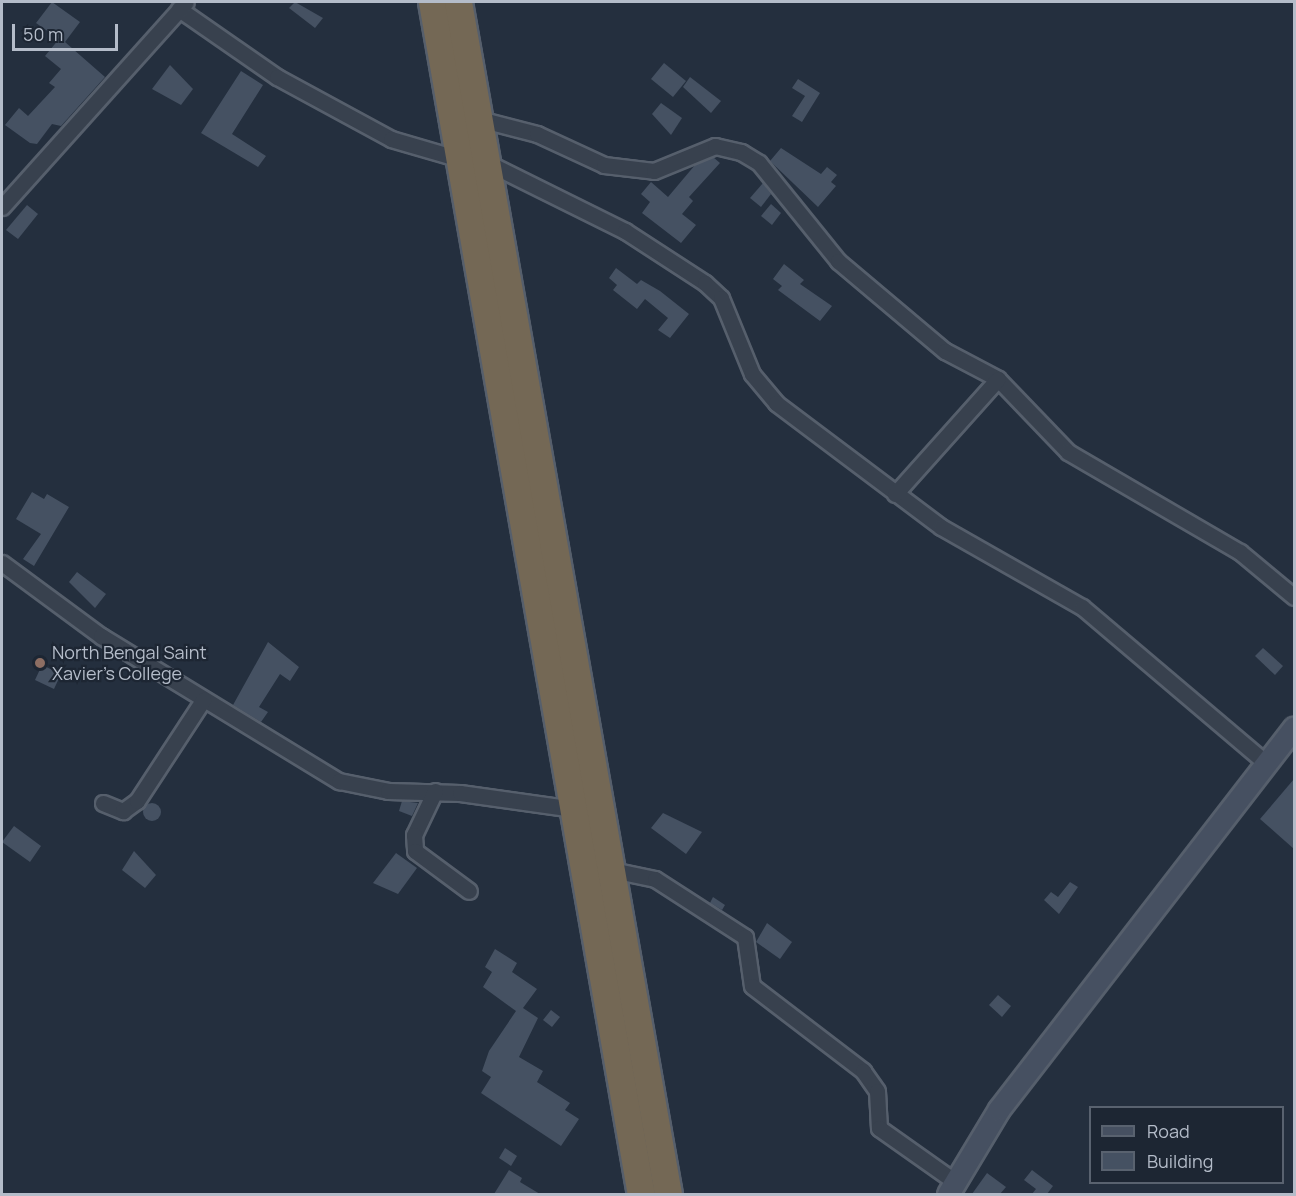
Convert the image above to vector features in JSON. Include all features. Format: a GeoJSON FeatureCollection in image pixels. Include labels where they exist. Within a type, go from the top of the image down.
{"type":"FeatureCollection","features":[{"type":"Feature","properties":{"kind":"highway"},"geometry":{"type":"LineString","coordinates":[[432,2],[574,809],[659,1194]]}},
{"type":"Feature","properties":{"kind":"highway"},"geometry":{"type":"LineString","coordinates":[[458,2],[612,870],[659,1194]]}},
{"type":"Feature","properties":{"kind":"street"},"geometry":{"type":"LineString","coordinates":[[2,207],[183,5],[278,77],[391,139],[460,159]]}},
{"type":"Feature","properties":{"kind":"street"},"geometry":{"type":"LineString","coordinates":[[479,119],[537,134],[604,165],[654,171],[715,146],[741,152],[759,163],[838,261],[945,351],[998,380],[1068,452],[1240,552],[1294,597]]}},
{"type":"Feature","properties":{"kind":"street"},"geometry":{"type":"LineString","coordinates":[[486,162],[625,231],[705,283],[721,298],[752,374],[776,403],[941,527],[1083,608],[1268,764]]}},
{"type":"Feature","properties":{"kind":"street"},"geometry":{"type":"LineString","coordinates":[[895,494],[998,380]]}},
{"type":"Feature","properties":{"kind":"street"},"geometry":{"type":"LineString","coordinates":[[2,563],[101,636],[339,781],[388,791],[435,791],[574,809]]}},
{"type":"Feature","properties":{"kind":"street"},"geometry":{"type":"LineString","coordinates":[[103,803],[123,811],[137,801],[203,700]]}},
{"type":"Feature","properties":{"kind":"street"},"geometry":{"type":"LineString","coordinates":[[612,870],[663,883],[745,937],[752,986],[863,1071],[878,1091],[876,1120],[886,1137],[951,1188],[999,1109],[1294,728]]}},
{"type":"Feature","properties":{"kind":"street"},"geometry":{"type":"LineString","coordinates":[[435,791],[414,835],[415,851],[469,891]]}},
{"type":"Feature","properties":{"kind":"building"},"geometry":{"type":"Polygon","coordinates":[[[52,2],[80,22],[65,42],[105,77],[61,126],[52,124],[37,144],[30,143],[5,125],[19,108],[28,116],[55,87],[49,83],[61,69],[45,56],[59,39],[36,23],[52,2]]]}},
{"type":"Feature","properties":{"kind":"building"},"geometry":{"type":"Polygon","coordinates":[[[295,2],[323,18],[315,28],[289,8],[295,2]]]}},
{"type":"Feature","properties":{"kind":"building"},"geometry":{"type":"Polygon","coordinates":[[[664,63],[686,81],[673,97],[651,79],[664,63]]]}},
{"type":"Feature","properties":{"kind":"building"},"geometry":{"type":"Polygon","coordinates":[[[170,65],[193,89],[181,105],[152,89],[170,65]]]}},
{"type":"Feature","properties":{"kind":"building"},"geometry":{"type":"Polygon","coordinates":[[[241,71],[263,85],[232,134],[266,156],[258,167],[201,133],[241,71]]]}},
{"type":"Feature","properties":{"kind":"building"},"geometry":{"type":"Polygon","coordinates":[[[690,77],[721,101],[711,113],[683,87],[690,77]]]}},
{"type":"Feature","properties":{"kind":"building"},"geometry":{"type":"Polygon","coordinates":[[[798,79],[820,93],[802,122],[792,116],[805,96],[792,88],[798,79]]]}},
{"type":"Feature","properties":{"kind":"building"},"geometry":{"type":"Polygon","coordinates":[[[661,103],[682,118],[671,135],[652,114],[661,103]]]}},
{"type":"Feature","properties":{"kind":"building"},"geometry":{"type":"Polygon","coordinates":[[[781,148],[821,174],[827,167],[837,175],[831,182],[836,186],[818,207],[770,161],[781,148]]]}},
{"type":"Feature","properties":{"kind":"building"},"geometry":{"type":"Polygon","coordinates":[[[713,157],[720,163],[689,197],[693,201],[682,214],[696,225],[681,243],[642,213],[650,202],[641,194],[651,182],[668,197],[695,165],[713,157]]]}},
{"type":"Feature","properties":{"kind":"building"},"geometry":{"type":"Polygon","coordinates":[[[763,183],[771,194],[761,207],[750,198],[763,183]]]}},
{"type":"Feature","properties":{"kind":"building"},"geometry":{"type":"Polygon","coordinates":[[[771,204],[781,213],[772,225],[761,216],[771,204]]]}},
{"type":"Feature","properties":{"kind":"building"},"geometry":{"type":"Polygon","coordinates":[[[27,205],[38,214],[18,239],[6,230],[27,205]]]}},
{"type":"Feature","properties":{"kind":"building"},"geometry":{"type":"Polygon","coordinates":[[[784,264],[804,280],[800,284],[832,306],[820,321],[778,290],[782,286],[773,279],[784,264]]]}},
{"type":"Feature","properties":{"kind":"building"},"geometry":{"type":"Polygon","coordinates":[[[616,268],[637,284],[641,280],[660,291],[689,314],[670,338],[658,330],[668,318],[645,299],[637,309],[613,290],[617,285],[609,278],[616,268]]]}},
{"type":"Feature","properties":{"kind":"building"},"geometry":{"type":"Polygon","coordinates":[[[32,492],[44,499],[47,494],[69,507],[34,566],[23,559],[41,534],[16,519],[32,492]]]}},
{"type":"Feature","properties":{"kind":"building"},"geometry":{"type":"Polygon","coordinates":[[[77,572],[106,594],[95,608],[69,582],[77,572]]]}},
{"type":"Feature","properties":{"kind":"building"},"geometry":{"type":"Polygon","coordinates":[[[268,642],[299,667],[290,681],[280,674],[259,707],[268,712],[261,722],[233,705],[268,642]]]}},
{"type":"Feature","properties":{"kind":"building"},"geometry":{"type":"Polygon","coordinates":[[[1263,648],[1283,666],[1275,675],[1255,656],[1263,648]]]}},
{"type":"Feature","properties":{"kind":"building"},"geometry":{"type":"Polygon","coordinates":[[[42,665],[61,674],[54,689],[35,680],[42,665]]]}},
{"type":"Feature","properties":{"kind":"building"},"geometry":{"type":"Polygon","coordinates":[[[1294,779],[1294,849],[1260,819],[1294,779]]]}},
{"type":"Feature","properties":{"kind":"building"},"geometry":{"type":"Polygon","coordinates":[[[402,801],[418,803],[412,816],[399,811],[402,801]]]}},
{"type":"Feature","properties":{"kind":"building"},"geometry":{"type":"Polygon","coordinates":[[[152,803],[158,806],[161,812],[158,818],[152,821],[146,818],[143,812],[146,806],[152,803]]]}},
{"type":"Feature","properties":{"kind":"building"},"geometry":{"type":"Polygon","coordinates":[[[663,813],[702,832],[686,854],[651,828],[663,813]]]}},
{"type":"Feature","properties":{"kind":"building"},"geometry":{"type":"Polygon","coordinates":[[[14,826],[41,846],[30,862],[2,842],[14,826]]]}},
{"type":"Feature","properties":{"kind":"building"},"geometry":{"type":"Polygon","coordinates":[[[134,851],[156,875],[145,888],[122,870],[134,851]]]}},
{"type":"Feature","properties":{"kind":"building"},"geometry":{"type":"Polygon","coordinates":[[[396,853],[417,868],[398,894],[373,883],[396,853]]]}},
{"type":"Feature","properties":{"kind":"building"},"geometry":{"type":"Polygon","coordinates":[[[1070,882],[1078,887],[1059,914],[1044,900],[1051,892],[1058,897],[1070,882]]]}},
{"type":"Feature","properties":{"kind":"building"},"geometry":{"type":"Polygon","coordinates":[[[713,897],[725,905],[722,910],[710,903],[713,897]]]}},
{"type":"Feature","properties":{"kind":"building"},"geometry":{"type":"Polygon","coordinates":[[[767,923],[792,942],[780,959],[756,942],[767,923]]]}},
{"type":"Feature","properties":{"kind":"building"},"geometry":{"type":"Polygon","coordinates":[[[495,949],[517,963],[512,972],[537,989],[523,1008],[538,1018],[519,1057],[543,1071],[537,1082],[570,1103],[565,1110],[579,1119],[561,1146],[481,1093],[491,1077],[482,1071],[489,1051],[516,1011],[483,987],[492,972],[485,967],[495,949]]]}},
{"type":"Feature","properties":{"kind":"building"},"geometry":{"type":"Polygon","coordinates":[[[998,995],[1011,1006],[1002,1017],[989,1005],[998,995]]]}},
{"type":"Feature","properties":{"kind":"building"},"geometry":{"type":"Polygon","coordinates":[[[551,1010],[560,1017],[552,1027],[543,1020],[551,1010]]]}},
{"type":"Feature","properties":{"kind":"building"},"geometry":{"type":"Polygon","coordinates":[[[505,1148],[517,1156],[511,1166],[499,1158],[505,1148]]]}},
{"type":"Feature","properties":{"kind":"building"},"geometry":{"type":"Polygon","coordinates":[[[509,1170],[522,1178],[520,1182],[540,1194],[494,1194],[509,1170]]]}},
{"type":"Feature","properties":{"kind":"building"},"geometry":{"type":"Polygon","coordinates":[[[1032,1170],[1053,1186],[1047,1194],[1032,1194],[1036,1189],[1024,1180],[1032,1170]]]}},
{"type":"Feature","properties":{"kind":"building"},"geometry":{"type":"Polygon","coordinates":[[[987,1173],[1006,1187],[1000,1194],[972,1194],[987,1173]]]}},
{"type":"Feature","properties":{"kind":"place","name":"North Bengal Saint Xavier's College"},"geometry":{"type":"Point","coordinates":[40,663]}}]}
